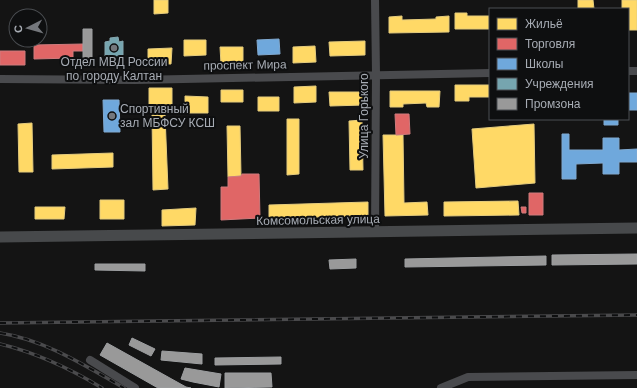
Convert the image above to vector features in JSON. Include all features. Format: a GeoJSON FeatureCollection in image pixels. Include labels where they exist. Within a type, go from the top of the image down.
{"type":"FeatureCollection","features":[{"type":"Feature","properties":{"kind":"street","name":"Улица Горького"},"geometry":{"type":"LineString","coordinates":[[374,0],[376,74],[375,232]]}},
{"type":"Feature","properties":{"kind":"street","name":"проспект Мира"},"geometry":{"type":"LineString","coordinates":[[0,79],[135,80],[489,72]]}},
{"type":"Feature","properties":{"kind":"street","name":"Комсомольская улица"},"geometry":{"type":"LineString","coordinates":[[0,237],[637,228]]}},
{"type":"Feature","properties":{"kind":"street"},"geometry":{"type":"LineString","coordinates":[[90,360],[135,388]]}},
{"type":"Feature","properties":{"kind":"street"},"geometry":{"type":"LineString","coordinates":[[441,388],[468,377],[637,374]]}},
{"type":"Feature","properties":{"kind":"building: Жильё"},"geometry":{"type":"Polygon","coordinates":[[[154,0],[168,0],[168,13],[154,14],[154,0]]]}},
{"type":"Feature","properties":{"kind":"building: Жильё"},"geometry":{"type":"Polygon","coordinates":[[[578,0],[593,0],[594,8],[578,8],[578,0]]]}},
{"type":"Feature","properties":{"kind":"building: Жильё"},"geometry":{"type":"Polygon","coordinates":[[[622,0],[637,0],[637,30],[629,30],[629,8],[622,8],[622,0]]]}},
{"type":"Feature","properties":{"kind":"building: Жильё"},"geometry":{"type":"Polygon","coordinates":[[[455,13],[467,13],[467,16],[489,16],[489,29],[455,29],[455,13]]]}},
{"type":"Feature","properties":{"kind":"building: Жильё"},"geometry":{"type":"Polygon","coordinates":[[[402,16],[402,20],[436,19],[436,17],[449,16],[449,32],[389,33],[389,17],[402,16]]]}},
{"type":"Feature","properties":{"kind":"building: Жильё"},"geometry":{"type":"Polygon","coordinates":[[[184,40],[206,40],[206,55],[184,56],[184,40]]]}},
{"type":"Feature","properties":{"kind":"building: Жильё"},"geometry":{"type":"Polygon","coordinates":[[[365,41],[365,55],[330,56],[329,42],[365,41]]]}},
{"type":"Feature","properties":{"kind":"building: Жильё"},"geometry":{"type":"Polygon","coordinates":[[[315,46],[316,62],[293,63],[293,47],[315,46]]]}},
{"type":"Feature","properties":{"kind":"building: Жильё"},"geometry":{"type":"Polygon","coordinates":[[[220,47],[243,47],[243,63],[221,64],[220,47]]]}},
{"type":"Feature","properties":{"kind":"building: Жильё"},"geometry":{"type":"Polygon","coordinates":[[[172,48],[171,64],[148,64],[148,49],[172,48]]]}},
{"type":"Feature","properties":{"kind":"building: Жильё"},"geometry":{"type":"Polygon","coordinates":[[[455,85],[489,85],[489,97],[469,97],[469,101],[455,101],[455,85]]]}},
{"type":"Feature","properties":{"kind":"building: Жильё"},"geometry":{"type":"Polygon","coordinates":[[[316,86],[316,102],[294,103],[294,87],[316,86]]]}},
{"type":"Feature","properties":{"kind":"building: Жильё"},"geometry":{"type":"Polygon","coordinates":[[[149,88],[172,88],[172,105],[149,105],[149,88]]]}},
{"type":"Feature","properties":{"kind":"building: Жильё"},"geometry":{"type":"Polygon","coordinates":[[[221,90],[243,90],[243,102],[221,102],[221,90]]]}},
{"type":"Feature","properties":{"kind":"building: Жильё"},"geometry":{"type":"Polygon","coordinates":[[[390,91],[440,91],[439,107],[427,107],[426,103],[403,104],[403,107],[390,107],[390,91]]]}},
{"type":"Feature","properties":{"kind":"building: Жильё"},"geometry":{"type":"Polygon","coordinates":[[[329,92],[364,92],[364,105],[330,106],[329,92]]]}},
{"type":"Feature","properties":{"kind":"building: Жильё"},"geometry":{"type":"Polygon","coordinates":[[[185,96],[208,97],[208,113],[185,113],[185,96]]]}},
{"type":"Feature","properties":{"kind":"building: Жильё"},"geometry":{"type":"Polygon","coordinates":[[[258,97],[279,97],[279,111],[258,111],[258,97]]]}},
{"type":"Feature","properties":{"kind":"building: Жильё"},"geometry":{"type":"Polygon","coordinates":[[[152,115],[165,115],[168,189],[153,190],[152,115]]]}},
{"type":"Feature","properties":{"kind":"building: Жильё"},"geometry":{"type":"Polygon","coordinates":[[[287,119],[299,119],[299,174],[287,175],[287,119]]]}},
{"type":"Feature","properties":{"kind":"building: Жильё"},"geometry":{"type":"Polygon","coordinates":[[[362,120],[363,170],[350,170],[349,121],[362,120]]]}},
{"type":"Feature","properties":{"kind":"building: Жильё"},"geometry":{"type":"Polygon","coordinates":[[[32,123],[33,172],[19,172],[18,124],[32,123]]]}},
{"type":"Feature","properties":{"kind":"building: Жильё"},"geometry":{"type":"Polygon","coordinates":[[[534,124],[535,183],[476,188],[472,129],[534,124]]]}},
{"type":"Feature","properties":{"kind":"building: Жильё"},"geometry":{"type":"Polygon","coordinates":[[[227,126],[240,126],[241,176],[228,177],[227,126]]]}},
{"type":"Feature","properties":{"kind":"building: Жильё"},"geometry":{"type":"Polygon","coordinates":[[[383,135],[403,135],[404,203],[427,202],[428,215],[385,216],[383,135]]]}},
{"type":"Feature","properties":{"kind":"building: Жильё"},"geometry":{"type":"Polygon","coordinates":[[[113,153],[113,167],[52,169],[52,155],[113,153]]]}},
{"type":"Feature","properties":{"kind":"building: Жильё"},"geometry":{"type":"Polygon","coordinates":[[[100,200],[124,200],[124,219],[100,219],[100,200]]]}},
{"type":"Feature","properties":{"kind":"building: Жильё"},"geometry":{"type":"Polygon","coordinates":[[[518,201],[519,215],[444,216],[444,202],[518,201]]]}},
{"type":"Feature","properties":{"kind":"building: Жильё"},"geometry":{"type":"Polygon","coordinates":[[[368,202],[368,216],[269,218],[269,205],[368,202]]]}},
{"type":"Feature","properties":{"kind":"building: Жильё"},"geometry":{"type":"Polygon","coordinates":[[[35,207],[65,207],[64,219],[35,219],[35,207]]]}},
{"type":"Feature","properties":{"kind":"building: Жильё"},"geometry":{"type":"Polygon","coordinates":[[[196,208],[195,225],[162,226],[162,210],[196,208]]]}},
{"type":"Feature","properties":{"kind":"building: Торговля"},"geometry":{"type":"Polygon","coordinates":[[[83,44],[83,51],[73,51],[73,58],[34,59],[34,48],[48,48],[48,45],[83,44]]]}},
{"type":"Feature","properties":{"kind":"building: Торговля"},"geometry":{"type":"Polygon","coordinates":[[[0,51],[25,51],[25,65],[0,65],[0,51]]]}},
{"type":"Feature","properties":{"kind":"building: Торговля"},"geometry":{"type":"Polygon","coordinates":[[[395,114],[409,114],[410,134],[396,135],[395,114]]]}},
{"type":"Feature","properties":{"kind":"building: Торговля"},"geometry":{"type":"Polygon","coordinates":[[[242,174],[259,174],[260,218],[221,220],[221,187],[228,187],[228,177],[241,176],[242,174]]]}},
{"type":"Feature","properties":{"kind":"building: Торговля"},"geometry":{"type":"Polygon","coordinates":[[[529,193],[543,193],[543,215],[529,215],[529,193]]]}},
{"type":"Feature","properties":{"kind":"building: Торговля"},"geometry":{"type":"Polygon","coordinates":[[[521,207],[526,207],[526,213],[522,213],[521,207]]]}},
{"type":"Feature","properties":{"kind":"building: Школы"},"geometry":{"type":"Polygon","coordinates":[[[279,39],[280,54],[258,55],[257,40],[279,39]]]}},
{"type":"Feature","properties":{"kind":"building: Школы"},"geometry":{"type":"Polygon","coordinates":[[[629,93],[637,93],[637,110],[629,110],[629,93]]]}},
{"type":"Feature","properties":{"kind":"building: Школы","name":"Спортивный зал МБФСУ КСШ"},"geometry":{"type":"Polygon","coordinates":[[[103,100],[119,100],[120,132],[104,132],[103,100]]]}},
{"type":"Feature","properties":{"kind":"building: Школы"},"geometry":{"type":"Polygon","coordinates":[[[604,120],[618,120],[618,125],[604,125],[604,120]]]}},
{"type":"Feature","properties":{"kind":"building: Школы"},"geometry":{"type":"Polygon","coordinates":[[[562,134],[569,134],[569,150],[603,150],[603,138],[619,138],[619,150],[637,149],[637,162],[619,162],[619,174],[603,174],[603,163],[576,164],[576,179],[562,179],[562,134]]]}},
{"type":"Feature","properties":{"kind":"building: Учреждения","name":"Отдел МВД России по городу Калтан"},"geometry":{"type":"Polygon","coordinates":[[[118,37],[119,42],[123,41],[123,55],[111,57],[111,55],[105,56],[105,42],[110,41],[110,38],[118,37]]]}},
{"type":"Feature","properties":{"kind":"building: Промзона"},"geometry":{"type":"Polygon","coordinates":[[[83,29],[92,29],[92,62],[83,62],[83,29]]]}},
{"type":"Feature","properties":{"kind":"building: Промзона"},"geometry":{"type":"Polygon","coordinates":[[[637,254],[637,264],[552,265],[552,255],[637,254]]]}},
{"type":"Feature","properties":{"kind":"building: Промзона"},"geometry":{"type":"Polygon","coordinates":[[[546,256],[546,265],[405,267],[405,259],[546,256]]]}},
{"type":"Feature","properties":{"kind":"building: Промзона"},"geometry":{"type":"Polygon","coordinates":[[[356,259],[356,268],[330,269],[329,260],[356,259]]]}},
{"type":"Feature","properties":{"kind":"building: Промзона"},"geometry":{"type":"Polygon","coordinates":[[[95,264],[145,264],[145,271],[95,270],[95,264]]]}},
{"type":"Feature","properties":{"kind":"building: Промзона"},"geometry":{"type":"Polygon","coordinates":[[[132,338],[155,349],[151,356],[129,345],[132,338]]]}},
{"type":"Feature","properties":{"kind":"building: Промзона"},"geometry":{"type":"Polygon","coordinates":[[[107,343],[186,387],[191,388],[158,388],[100,355],[107,343]]]}},
{"type":"Feature","properties":{"kind":"building: Промзона"},"geometry":{"type":"Polygon","coordinates":[[[162,351],[202,354],[202,364],[161,360],[162,351]]]}},
{"type":"Feature","properties":{"kind":"building: Промзона"},"geometry":{"type":"Polygon","coordinates":[[[281,357],[281,364],[215,365],[215,358],[281,357]]]}},
{"type":"Feature","properties":{"kind":"building: Промзона"},"geometry":{"type":"Polygon","coordinates":[[[185,368],[221,374],[219,387],[181,379],[185,368]]]}},
{"type":"Feature","properties":{"kind":"building: Промзона"},"geometry":{"type":"Polygon","coordinates":[[[225,373],[271,373],[272,387],[225,388],[225,373]]]}},
{"type":"Feature","properties":{"kind":"railway"},"geometry":{"type":"LineString","coordinates":[[0,323],[637,315]]}},
{"type":"Feature","properties":{"kind":"railway"},"geometry":{"type":"LineString","coordinates":[[0,333],[33,341],[64,354],[124,388]]}},
{"type":"Feature","properties":{"kind":"railway"},"geometry":{"type":"LineString","coordinates":[[0,344],[27,352],[52,362],[102,388]]}},
{"type":"Feature","properties":{"kind":"place","name":"Отдел МВД России по городу Калтан"},"geometry":{"type":"Point","coordinates":[114,48]}},
{"type":"Feature","properties":{"kind":"place","name":"Спортивный зал МБФСУ КСШ"},"geometry":{"type":"Point","coordinates":[112,116]}}]}
